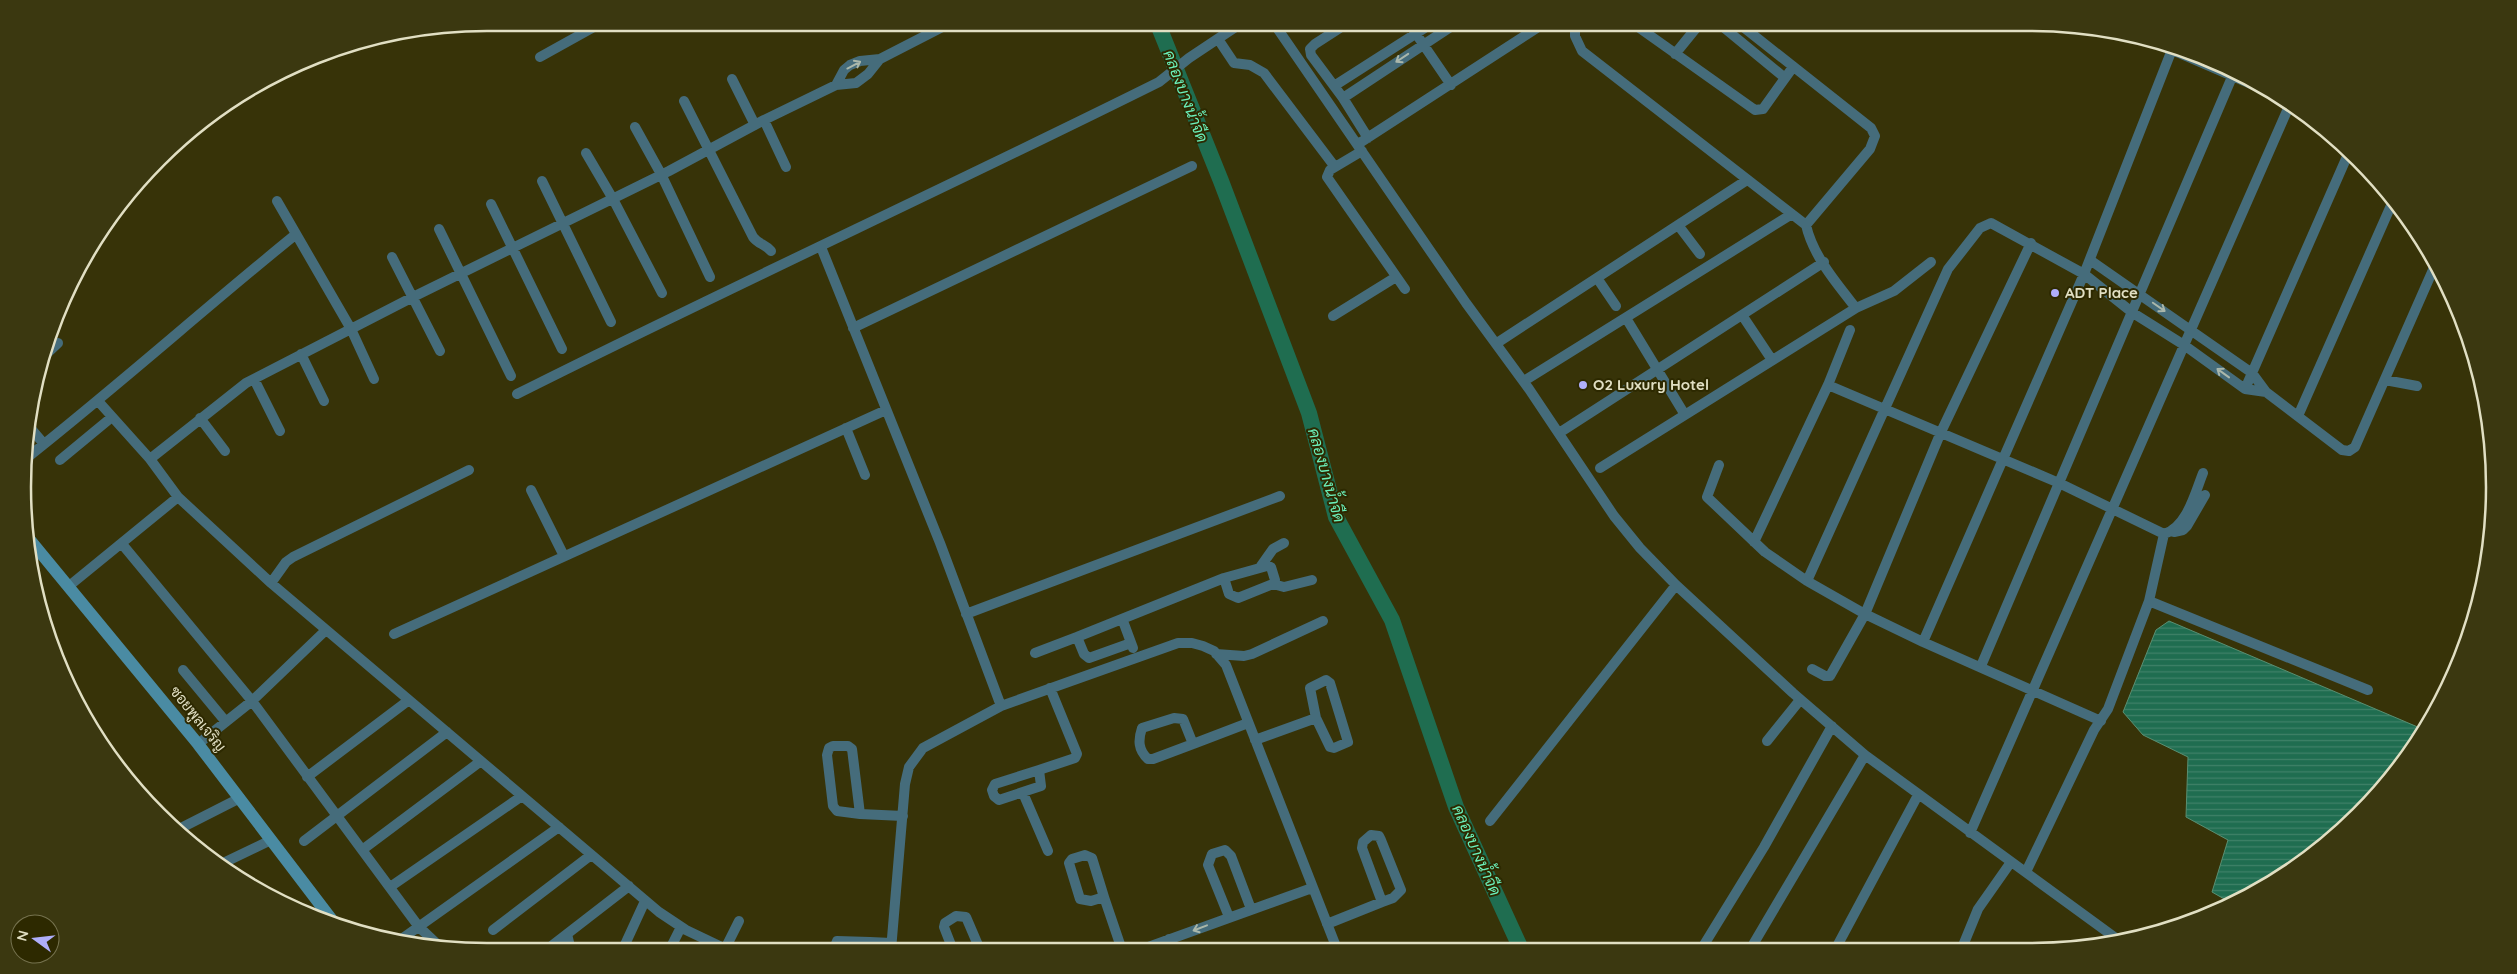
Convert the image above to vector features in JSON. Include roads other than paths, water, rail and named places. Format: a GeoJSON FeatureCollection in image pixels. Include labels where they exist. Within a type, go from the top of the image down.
{"type":"FeatureCollection","features":[{"type":"Feature","properties":{"kind":"street"},"geometry":{"type":"LineString","coordinates":[[540,57],[587,31]]}},
{"type":"Feature","properties":{"kind":"street"},"geometry":{"type":"LineString","coordinates":[[150,459],[222,400],[254,379],[836,85],[847,85],[863,78],[880,59],[934,31]]}},
{"type":"Feature","properties":{"kind":"street"},"geometry":{"type":"LineString","coordinates":[[517,394],[669,318],[820,247],[1158,82],[1189,58],[1230,31]]}},
{"type":"Feature","properties":{"kind":"street"},"geometry":{"type":"LineString","coordinates":[[1279,31],[1466,303],[1524,381],[1614,516],[1640,548],[1676,585],[1800,700],[1865,755],[2111,935]]}},
{"type":"Feature","properties":{"kind":"street"},"geometry":{"type":"LineString","coordinates":[[1336,31],[1310,50],[1311,55],[1343,98],[1368,138]]}},
{"type":"Feature","properties":{"kind":"street"},"geometry":{"type":"LineString","coordinates":[[1413,31],[1451,85]]}},
{"type":"Feature","properties":{"kind":"street"},"geometry":{"type":"LineString","coordinates":[[1334,86],[1421,31]]}},
{"type":"Feature","properties":{"kind":"street"},"geometry":{"type":"LineString","coordinates":[[1343,98],[1444,31]]}},
{"type":"Feature","properties":{"kind":"street"},"geometry":{"type":"LineString","coordinates":[[1405,289],[1328,177],[1330,170],[1360,147],[1368,138],[1532,31]]}},
{"type":"Feature","properties":{"kind":"street"},"geometry":{"type":"LineString","coordinates":[[1575,31],[1575,36],[1582,51],[1806,225],[1809,240],[1856,308]]}},
{"type":"Feature","properties":{"kind":"street"},"geometry":{"type":"LineString","coordinates":[[1643,31],[1759,111],[1763,109],[1793,67]]}},
{"type":"Feature","properties":{"kind":"street"},"geometry":{"type":"LineString","coordinates":[[1675,54],[1694,31]]}},
{"type":"Feature","properties":{"kind":"street"},"geometry":{"type":"LineString","coordinates":[[1728,31],[1785,78]]}},
{"type":"Feature","properties":{"kind":"street"},"geometry":{"type":"LineString","coordinates":[[1748,31],[1871,128],[1875,136],[1870,149],[1806,225]]}},
{"type":"Feature","properties":{"kind":"street"},"geometry":{"type":"LineString","coordinates":[[1218,39],[1234,63],[1250,65],[1264,73],[1335,167]]}},
{"type":"Feature","properties":{"kind":"street"},"geometry":{"type":"LineString","coordinates":[[1923,642],[2090,260],[2170,53]]}},
{"type":"Feature","properties":{"kind":"street"},"geometry":{"type":"LineString","coordinates":[[836,85],[844,70],[850,65],[860,61],[880,59]]}},
{"type":"Feature","properties":{"kind":"street"},"geometry":{"type":"LineString","coordinates":[[1981,666],[2232,78]]}},
{"type":"Feature","properties":{"kind":"street"},"geometry":{"type":"LineString","coordinates":[[732,79],[786,167]]}},
{"type":"Feature","properties":{"kind":"street"},"geometry":{"type":"LineString","coordinates":[[684,100],[710,148],[753,237],[771,251]]}},
{"type":"Feature","properties":{"kind":"street"},"geometry":{"type":"LineString","coordinates":[[1970,833],[2287,111]]}},
{"type":"Feature","properties":{"kind":"street"},"geometry":{"type":"LineString","coordinates":[[635,127],[661,174],[710,277]]}},
{"type":"Feature","properties":{"kind":"street"},"geometry":{"type":"LineString","coordinates":[[586,153],[613,198],[662,293]]}},
{"type":"Feature","properties":{"kind":"street"},"geometry":{"type":"LineString","coordinates":[[2245,389],[2346,159]]}},
{"type":"Feature","properties":{"kind":"street"},"geometry":{"type":"LineString","coordinates":[[853,328],[1192,166]]}},
{"type":"Feature","properties":{"kind":"street"},"geometry":{"type":"LineString","coordinates":[[1497,343],[1747,180]]}},
{"type":"Feature","properties":{"kind":"street"},"geometry":{"type":"LineString","coordinates":[[542,181],[611,322]]}},
{"type":"Feature","properties":{"kind":"street"},"geometry":{"type":"LineString","coordinates":[[277,201],[351,329],[374,379]]}},
{"type":"Feature","properties":{"kind":"street"},"geometry":{"type":"LineString","coordinates":[[491,204],[562,349]]}},
{"type":"Feature","properties":{"kind":"street"},"geometry":{"type":"LineString","coordinates":[[2298,416],[2390,207]]}},
{"type":"Feature","properties":{"kind":"street"},"geometry":{"type":"LineString","coordinates":[[1524,381],[1792,214]]}},
{"type":"Feature","properties":{"kind":"street"},"geometry":{"type":"LineString","coordinates":[[1808,581],[1948,269],[1980,228],[1991,223],[2031,243],[2084,274],[2133,313],[2184,345],[2245,389],[2266,392]]}},
{"type":"Feature","properties":{"kind":"street"},"geometry":{"type":"LineString","coordinates":[[1678,225],[1700,254]]}},
{"type":"Feature","properties":{"kind":"street"},"geometry":{"type":"LineString","coordinates":[[439,229],[511,376]]}},
{"type":"Feature","properties":{"kind":"street"},"geometry":{"type":"LineString","coordinates":[[32,453],[98,401],[234,284],[295,235]]}},
{"type":"Feature","properties":{"kind":"street"},"geometry":{"type":"LineString","coordinates":[[1812,669],[1825,676],[1830,676],[1865,614],[1941,432],[2031,243]]}},
{"type":"Feature","properties":{"kind":"street"},"geometry":{"type":"LineString","coordinates":[[820,247],[886,410],[1001,706]]}},
{"type":"Feature","properties":{"kind":"street"},"geometry":{"type":"LineString","coordinates":[[392,257],[440,351]]}},
{"type":"Feature","properties":{"kind":"street"},"geometry":{"type":"LineString","coordinates":[[2090,260],[2252,373],[2266,392],[2342,450],[2349,451],[2355,447],[2432,272]]}},
{"type":"Feature","properties":{"kind":"street"},"geometry":{"type":"LineString","coordinates":[[1559,433],[1824,262]]}},
{"type":"Feature","properties":{"kind":"street"},"geometry":{"type":"LineString","coordinates":[[1600,468],[1856,308],[1894,291],[1931,262]]}},
{"type":"Feature","properties":{"kind":"street"},"geometry":{"type":"LineString","coordinates":[[1332,316],[1396,277]]}},
{"type":"Feature","properties":{"kind":"street"},"geometry":{"type":"LineString","coordinates":[[1597,278],[1616,306]]}},
{"type":"Feature","properties":{"kind":"street"},"geometry":{"type":"LineString","coordinates":[[1742,315],[1772,360]]}},
{"type":"Feature","properties":{"kind":"street"},"geometry":{"type":"LineString","coordinates":[[1626,318],[1684,415]]}},
{"type":"Feature","properties":{"kind":"street"},"geometry":{"type":"LineString","coordinates":[[1754,542],[1828,385],[1850,330]]}},
{"type":"Feature","properties":{"kind":"street"},"geometry":{"type":"LineString","coordinates":[[53,348],[58,343]]}},
{"type":"Feature","properties":{"kind":"street"},"geometry":{"type":"LineString","coordinates":[[301,354],[324,401]]}},
{"type":"Feature","properties":{"kind":"street"},"geometry":{"type":"LineString","coordinates":[[254,379],[280,431]]}},
{"type":"Feature","properties":{"kind":"street"},"geometry":{"type":"LineString","coordinates":[[2384,380],[2417,386]]}},
{"type":"Feature","properties":{"kind":"street"},"geometry":{"type":"LineString","coordinates":[[1828,385],[2059,483],[2168,533],[2183,530],[2205,495]]}},
{"type":"Feature","properties":{"kind":"street"},"geometry":{"type":"LineString","coordinates":[[98,401],[150,459],[178,497],[271,583],[646,900],[682,927],[713,943]]}},
{"type":"Feature","properties":{"kind":"street"},"geometry":{"type":"LineString","coordinates":[[394,634],[886,410]]}},
{"type":"Feature","properties":{"kind":"street"},"geometry":{"type":"LineString","coordinates":[[60,460],[112,417]]}},
{"type":"Feature","properties":{"kind":"street"},"geometry":{"type":"LineString","coordinates":[[200,418],[225,451]]}},
{"type":"Feature","properties":{"kind":"street"},"geometry":{"type":"LineString","coordinates":[[846,428],[865,475]]}},
{"type":"Feature","properties":{"kind":"street"},"geometry":{"type":"LineString","coordinates":[[35,433],[44,444]]}},
{"type":"Feature","properties":{"kind":"street"},"geometry":{"type":"LineString","coordinates":[[1719,465],[1707,498],[1754,542],[1808,581],[1865,614],[1923,642],[1981,666],[2101,721]]}},
{"type":"Feature","properties":{"kind":"street"},"geometry":{"type":"LineString","coordinates":[[271,583],[286,562],[293,557],[469,470]]}},
{"type":"Feature","properties":{"kind":"street"},"geometry":{"type":"LineString","coordinates":[[2026,872],[2094,730],[2108,709],[2149,601],[2168,533],[2182,520],[2203,473]]}},
{"type":"Feature","properties":{"kind":"street"},"geometry":{"type":"LineString","coordinates":[[531,490],[564,556]]}},
{"type":"Feature","properties":{"kind":"street"},"geometry":{"type":"LineString","coordinates":[[966,614],[1280,496]]}},
{"type":"Feature","properties":{"kind":"street"},"geometry":{"type":"LineString","coordinates":[[69,586],[178,497]]}},
{"type":"Feature","properties":{"kind":"street"},"geometry":{"type":"LineString","coordinates":[[1261,566],[1273,549],[1284,543]]}},
{"type":"Feature","properties":{"kind":"street"},"geometry":{"type":"LineString","coordinates":[[122,544],[252,700],[419,927],[432,939]]}},
{"type":"Feature","properties":{"kind":"street","name":"ซอยพูลเจริญ"},"geometry":{"type":"LineString","coordinates":[[35,546],[198,744],[327,914]]}},
{"type":"Feature","properties":{"kind":"street"},"geometry":{"type":"LineString","coordinates":[[1035,653],[1123,620],[1224,578],[1261,566],[1271,567],[1275,580],[1273,584]]}},
{"type":"Feature","properties":{"kind":"street"},"geometry":{"type":"LineString","coordinates":[[1224,578],[1229,594],[1238,598],[1273,584],[1284,587],[1312,580]]}},
{"type":"Feature","properties":{"kind":"street"},"geometry":{"type":"LineString","coordinates":[[1490,821],[1676,585]]}},
{"type":"Feature","properties":{"kind":"street"},"geometry":{"type":"LineString","coordinates":[[2149,601],[2368,690]]}},
{"type":"Feature","properties":{"kind":"street"},"geometry":{"type":"LineString","coordinates":[[1123,620],[1136,657]]}},
{"type":"Feature","properties":{"kind":"street"},"geometry":{"type":"LineString","coordinates":[[1216,654],[1244,656],[1252,654],[1323,621]]}},
{"type":"Feature","properties":{"kind":"street"},"geometry":{"type":"LineString","coordinates":[[198,744],[252,700],[326,630]]}},
{"type":"Feature","properties":{"kind":"street"},"geometry":{"type":"LineString","coordinates":[[1077,637],[1084,654],[1089,658],[1132,644]]}},
{"type":"Feature","properties":{"kind":"street"},"geometry":{"type":"LineString","coordinates":[[891,943],[905,784],[909,767],[915,756],[923,748],[945,734],[1001,706],[1178,643],[1192,643],[1203,646],[1216,654],[1226,665],[1334,943]]}},
{"type":"Feature","properties":{"kind":"street"},"geometry":{"type":"LineString","coordinates":[[183,670],[226,722]]}},
{"type":"Feature","properties":{"kind":"street"},"geometry":{"type":"LineString","coordinates":[[1326,680],[1330,683],[1348,742],[1330,747],[1316,718],[1310,688],[1326,680]]}},
{"type":"Feature","properties":{"kind":"street"},"geometry":{"type":"LineString","coordinates":[[1039,770],[1042,786],[999,800],[994,796],[992,790],[995,784],[1075,758],[1077,754],[1050,688]]}},
{"type":"Feature","properties":{"kind":"street"},"geometry":{"type":"LineString","coordinates":[[307,777],[409,700]]}},
{"type":"Feature","properties":{"kind":"street"},"geometry":{"type":"LineString","coordinates":[[1767,741],[1800,700]]}},
{"type":"Feature","properties":{"kind":"street"},"geometry":{"type":"LineString","coordinates":[[1193,744],[1183,720],[1179,718],[1142,728],[1138,738],[1140,748],[1148,759],[1152,759],[1193,744],[1248,723]]}},
{"type":"Feature","properties":{"kind":"street"},"geometry":{"type":"LineString","coordinates":[[1255,740],[1316,718]]}},
{"type":"Feature","properties":{"kind":"street"},"geometry":{"type":"LineString","coordinates":[[1705,943],[1764,847],[1832,726]]}},
{"type":"Feature","properties":{"kind":"street"},"geometry":{"type":"LineString","coordinates":[[304,842],[446,732]]}},
{"type":"Feature","properties":{"kind":"street"},"geometry":{"type":"LineString","coordinates":[[860,814],[852,749],[843,745],[829,748],[828,764],[833,806],[837,811],[860,814],[902,816]]}},
{"type":"Feature","properties":{"kind":"street"},"geometry":{"type":"LineString","coordinates":[[1754,943],[1865,755]]}},
{"type":"Feature","properties":{"kind":"street"},"geometry":{"type":"LineString","coordinates":[[362,850],[481,761]]}},
{"type":"Feature","properties":{"kind":"street"},"geometry":{"type":"LineString","coordinates":[[1023,793],[1048,851]]}},
{"type":"Feature","properties":{"kind":"street"},"geometry":{"type":"LineString","coordinates":[[1839,943],[1918,795]]}},
{"type":"Feature","properties":{"kind":"street"},"geometry":{"type":"LineString","coordinates":[[390,887],[522,796]]}},
{"type":"Feature","properties":{"kind":"street"},"geometry":{"type":"LineString","coordinates":[[184,827],[240,798]]}},
{"type":"Feature","properties":{"kind":"street"},"geometry":{"type":"LineString","coordinates":[[407,935],[558,827]]}},
{"type":"Feature","properties":{"kind":"street"},"geometry":{"type":"LineString","coordinates":[[1327,924],[1393,898],[1401,890],[1379,836],[1371,836],[1363,842],[1362,848],[1382,902]]}},
{"type":"Feature","properties":{"kind":"street"},"geometry":{"type":"LineString","coordinates":[[227,861],[271,840]]}},
{"type":"Feature","properties":{"kind":"street"},"geometry":{"type":"LineString","coordinates":[[1229,917],[1208,865],[1212,854],[1224,850],[1232,856],[1251,909]]}},
{"type":"Feature","properties":{"kind":"street"},"geometry":{"type":"LineString","coordinates":[[493,930],[591,854]]}},
{"type":"Feature","properties":{"kind":"street"},"geometry":{"type":"LineString","coordinates":[[1104,897],[1091,901],[1080,899],[1070,869],[1069,864],[1072,859],[1085,855],[1092,858],[1120,943]]}},
{"type":"Feature","properties":{"kind":"street"},"geometry":{"type":"LineString","coordinates":[[1964,943],[1978,909],[2011,862]]}},
{"type":"Feature","properties":{"kind":"street"},"geometry":{"type":"LineString","coordinates":[[555,943],[629,886]]}},
{"type":"Feature","properties":{"kind":"street"},"geometry":{"type":"LineString","coordinates":[[1174,943],[1229,917],[1312,888]]}},
{"type":"Feature","properties":{"kind":"street"},"geometry":{"type":"LineString","coordinates":[[626,943],[646,900]]}},
{"type":"Feature","properties":{"kind":"street"},"geometry":{"type":"LineString","coordinates":[[950,943],[944,927],[945,923],[956,916],[966,917],[977,943]]}},
{"type":"Feature","properties":{"kind":"street"},"geometry":{"type":"LineString","coordinates":[[729,943],[739,921]]}},
{"type":"Feature","properties":{"kind":"street"},"geometry":{"type":"LineString","coordinates":[[673,943],[682,927]]}},
{"type":"Feature","properties":{"kind":"street"},"geometry":{"type":"LineString","coordinates":[[566,934],[569,943]]}},
{"type":"Feature","properties":{"kind":"street"},"geometry":{"type":"LineString","coordinates":[[836,943],[837,941],[850,943]]}},
{"type":"Feature","properties":{"kind":"waterway","name":"คลองบางน้ำจืด"},"geometry":{"type":"LineString","coordinates":[[1161,31],[1221,181],[1309,413],[1336,517],[1392,620],[1456,807],[1518,943]]}},
{"type":"Feature","properties":{"kind":"place","name":"ADT Place"},"geometry":{"type":"Point","coordinates":[2055,293]}},
{"type":"Feature","properties":{"kind":"place","name":"O2 Luxury Hotel"},"geometry":{"type":"Point","coordinates":[1583,385]}}]}
